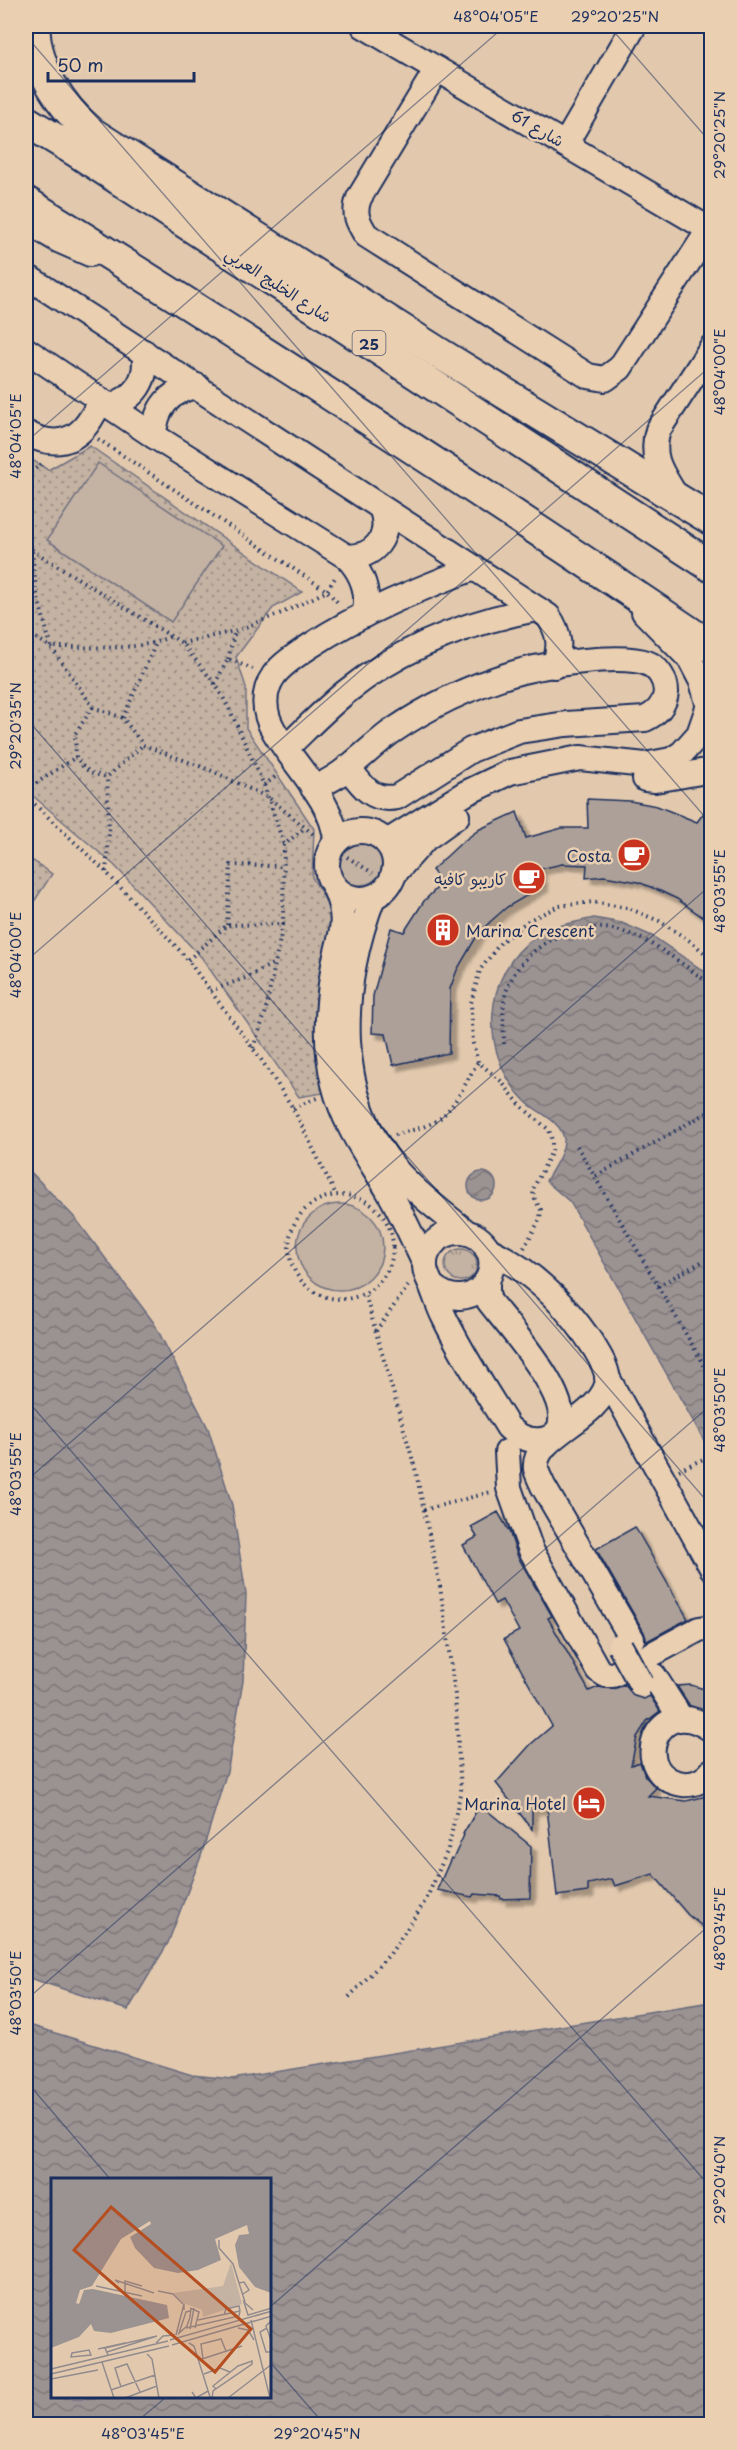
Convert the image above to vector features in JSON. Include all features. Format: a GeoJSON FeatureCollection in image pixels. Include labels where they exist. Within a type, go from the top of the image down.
{"type":"FeatureCollection","features":[{"type":"Feature","properties":{"kind":"main road"},"geometry":{"type":"LineString","coordinates":[[34,26],[38,52],[53,90],[77,121],[108,144],[711,520]]}},
{"type":"Feature","properties":{"kind":"main road","name":"شارع الخليج العربي"},"geometry":{"type":"LineString","coordinates":[[26,121],[77,152],[711,567]]}},
{"type":"Feature","properties":{"kind":"main road"},"geometry":{"type":"LineString","coordinates":[[108,144],[190,226]]}},
{"type":"Feature","properties":{"kind":"main road"},"geometry":{"type":"LineString","coordinates":[[26,201],[158,284],[613,580],[711,647]]}},
{"type":"Feature","properties":{"kind":"main road"},"geometry":{"type":"LineString","coordinates":[[295,294],[440,353]]}},
{"type":"Feature","properties":{"kind":"street","name":"شارع 61"},"geometry":{"type":"LineString","coordinates":[[364,26],[566,143],[710,230]]}},
{"type":"Feature","properties":{"kind":"street"},"geometry":{"type":"LineString","coordinates":[[566,143],[634,26]]}},
{"type":"Feature","properties":{"kind":"street"},"geometry":{"type":"LineString","coordinates":[[437,69],[359,198],[355,209],[356,220],[366,236],[588,376],[605,379],[620,368],[710,230]]}},
{"type":"Feature","properties":{"kind":"street"},"geometry":{"type":"LineString","coordinates":[[26,221],[58,240],[158,284]]}},
{"type":"Feature","properties":{"kind":"street"},"geometry":{"type":"LineString","coordinates":[[26,276],[537,609],[552,622],[559,640],[559,653],[554,666]]}},
{"type":"Feature","properties":{"kind":"street"},"geometry":{"type":"LineString","coordinates":[[677,498],[656,462],[653,450],[654,440],[665,418],[711,347]]}},
{"type":"Feature","properties":{"kind":"street"},"geometry":{"type":"LineString","coordinates":[[26,350],[154,436],[347,557],[364,584],[367,605],[358,618]]}},
{"type":"Feature","properties":{"kind":"street"},"geometry":{"type":"LineString","coordinates":[[26,433],[47,441],[60,441],[83,430],[104,403],[128,398],[141,382],[146,362],[144,352]]}},
{"type":"Feature","properties":{"kind":"street"},"geometry":{"type":"LineString","coordinates":[[154,436],[157,416],[168,398],[186,388],[197,386]]}},
{"type":"Feature","properties":{"kind":"street"},"geometry":{"type":"LineString","coordinates":[[347,557],[359,557],[370,553],[379,544],[385,534],[386,522],[382,510]]}},
{"type":"Feature","properties":{"kind":"street"},"geometry":{"type":"LineString","coordinates":[[331,778],[392,731],[440,703],[491,681],[518,673],[554,666],[618,660],[648,663],[662,675],[666,692],[664,701],[653,715],[645,719],[566,724],[519,731],[471,750],[397,797],[387,799],[368,793],[331,778],[285,759],[266,713],[267,692],[273,678],[284,665],[358,618],[418,590],[474,568]]}},
{"type":"Feature","properties":{"kind":"street"},"geometry":{"type":"LineString","coordinates":[[387,842],[466,793],[510,772],[580,758],[645,765],[671,760],[682,753],[699,734],[710,713],[702,682],[690,659],[613,580]]}},
{"type":"Feature","properties":{"kind":"street"},"geometry":{"type":"LineString","coordinates":[[285,759],[346,692],[396,657],[469,625],[537,609]]}},
{"type":"Feature","properties":{"kind":"street"},"geometry":{"type":"LineString","coordinates":[[519,731],[580,758]]}},
{"type":"Feature","properties":{"kind":"street"},"geometry":{"type":"LineString","coordinates":[[334,886],[352,898],[373,897],[383,891],[407,858],[440,826],[490,797],[533,779],[584,773],[655,780],[711,770]]}},
{"type":"Feature","properties":{"kind":"street"},"geometry":{"type":"LineString","coordinates":[[331,778],[344,808],[364,831]]}},
{"type":"Feature","properties":{"kind":"street"},"geometry":{"type":"LineString","coordinates":[[331,778],[332,819],[336,841]]}},
{"type":"Feature","properties":{"kind":"street"},"geometry":{"type":"LineString","coordinates":[[393,875],[395,863],[392,852],[387,842],[373,833],[364,831],[349,833],[336,841],[328,856],[327,867],[343,907],[343,929],[333,969],[328,1010],[334,1084],[344,1117],[392,1198],[428,1275],[447,1323],[508,1427],[514,1433],[539,1441],[556,1435],[561,1426],[561,1413],[548,1378],[489,1301],[487,1292],[491,1260],[488,1250]]}},
{"type":"Feature","properties":{"kind":"street"},"geometry":{"type":"LineString","coordinates":[[373,897],[354,956],[347,1010],[351,1071],[358,1097],[376,1141],[409,1184],[466,1232],[475,1236],[488,1250],[532,1276],[567,1309],[599,1355],[607,1377],[711,1568]]}},
{"type":"Feature","properties":{"kind":"street"},"geometry":{"type":"LineString","coordinates":[[466,1232],[443,1235],[433,1242],[427,1252],[428,1275],[450,1297],[461,1298],[472,1295],[488,1281]]}},
{"type":"Feature","properties":{"kind":"street"},"geometry":{"type":"LineString","coordinates":[[607,1377],[607,1384],[596,1404],[539,1451],[536,1468],[543,1486],[626,1643]]}},
{"type":"Feature","properties":{"kind":"street"},"geometry":{"type":"LineString","coordinates":[[585,1415],[606,1410],[620,1414],[633,1422]]}},
{"type":"Feature","properties":{"kind":"street"},"geometry":{"type":"LineString","coordinates":[[508,1427],[501,1433],[507,1452],[509,1488],[531,1550],[598,1670],[606,1675],[613,1675],[707,1624]]}},
{"type":"Feature","properties":{"kind":"street"},"geometry":{"type":"LineString","coordinates":[[507,1452],[539,1499],[672,1721]]}},
{"type":"Feature","properties":{"kind":"street"},"geometry":{"type":"LineString","coordinates":[[711,1730],[698,1719],[672,1721],[654,1739],[652,1756],[659,1772],[673,1783],[691,1785],[707,1778],[711,1771]]}},
{"type":"Feature","properties":{"kind":"path"},"geometry":{"type":"LineString","coordinates":[[83,430],[327,591],[358,618]]}},
{"type":"Feature","properties":{"kind":"path"},"geometry":{"type":"LineString","coordinates":[[26,481],[27,475]]}},
{"type":"Feature","properties":{"kind":"path"},"geometry":{"type":"LineString","coordinates":[[26,522],[32,550],[36,590],[51,646],[93,706],[123,717],[143,745],[210,770],[268,798]]}},
{"type":"Feature","properties":{"kind":"path"},"geometry":{"type":"LineString","coordinates":[[26,548],[182,643],[215,684],[228,706],[264,785],[284,845],[283,924],[265,1014],[253,1048]]}},
{"type":"Feature","properties":{"kind":"path"},"geometry":{"type":"LineString","coordinates":[[182,643],[235,631],[284,612],[327,591],[347,557]]}},
{"type":"Feature","properties":{"kind":"path"},"geometry":{"type":"LineString","coordinates":[[215,684],[228,659],[235,631]]}},
{"type":"Feature","properties":{"kind":"path"},"geometry":{"type":"LineString","coordinates":[[26,632],[51,646],[106,647],[156,643],[171,636]]}},
{"type":"Feature","properties":{"kind":"path"},"geometry":{"type":"LineString","coordinates":[[123,717],[156,643]]}},
{"type":"Feature","properties":{"kind":"path"},"geometry":{"type":"LineString","coordinates":[[228,659],[273,678]]}},
{"type":"Feature","properties":{"kind":"path"},"geometry":{"type":"LineString","coordinates":[[93,706],[75,734],[76,758],[84,768],[106,777]]}},
{"type":"Feature","properties":{"kind":"path"},"geometry":{"type":"LineString","coordinates":[[106,777],[143,745]]}},
{"type":"Feature","properties":{"kind":"path"},"geometry":{"type":"LineString","coordinates":[[26,790],[76,758]]}},
{"type":"Feature","properties":{"kind":"path"},"geometry":{"type":"LineString","coordinates":[[264,785],[285,759]]}},
{"type":"Feature","properties":{"kind":"path"},"geometry":{"type":"LineString","coordinates":[[106,777],[109,832],[106,872]]}},
{"type":"Feature","properties":{"kind":"path"},"geometry":{"type":"LineString","coordinates":[[26,796],[106,872],[188,960],[253,1048],[293,1108],[336,1195]]}},
{"type":"Feature","properties":{"kind":"path"},"geometry":{"type":"LineString","coordinates":[[284,845],[304,828]]}},
{"type":"Feature","properties":{"kind":"path"},"geometry":{"type":"LineString","coordinates":[[227,925],[231,865],[284,866]]}},
{"type":"Feature","properties":{"kind":"path"},"geometry":{"type":"LineString","coordinates":[[516,1265],[540,1219],[541,1210],[533,1196],[534,1187],[552,1151],[552,1140],[549,1130],[521,1106],[501,1082],[478,1062],[473,1043],[471,1003],[480,970],[501,942],[530,920],[559,906],[593,903],[628,908],[659,921],[690,941],[711,959]]}},
{"type":"Feature","properties":{"kind":"path"},"geometry":{"type":"LineString","coordinates":[[188,960],[227,925],[283,924]]}},
{"type":"Feature","properties":{"kind":"path"},"geometry":{"type":"LineString","coordinates":[[504,1044],[507,989],[522,963],[541,945],[595,925],[621,931],[650,942],[711,985]]}},
{"type":"Feature","properties":{"kind":"path"},"geometry":{"type":"LineString","coordinates":[[210,991],[248,977],[274,962]]}},
{"type":"Feature","properties":{"kind":"path"},"geometry":{"type":"LineString","coordinates":[[376,1141],[439,1119],[453,1104],[478,1062]]}},
{"type":"Feature","properties":{"kind":"path"},"geometry":{"type":"LineString","coordinates":[[596,1176],[711,1110]]}},
{"type":"Feature","properties":{"kind":"path"},"geometry":{"type":"LineString","coordinates":[[577,1146],[711,1379]]}},
{"type":"Feature","properties":{"kind":"path"},"geometry":{"type":"LineString","coordinates":[[336,1195],[353,1196],[368,1202],[380,1212],[389,1225],[394,1241],[390,1265],[378,1285],[365,1294],[349,1299],[332,1299],[316,1293],[303,1283],[294,1269],[289,1253],[290,1236],[296,1221],[306,1208],[320,1199],[336,1195]]}},
{"type":"Feature","properties":{"kind":"path"},"geometry":{"type":"LineString","coordinates":[[658,1286],[711,1256]]}},
{"type":"Feature","properties":{"kind":"path"},"geometry":{"type":"LineString","coordinates":[[376,1332],[428,1275]]}},
{"type":"Feature","properties":{"kind":"path"},"geometry":{"type":"LineString","coordinates":[[349,1996],[390,1954],[426,1900],[448,1849],[461,1790],[455,1695],[440,1586],[415,1468],[365,1294]]}},
{"type":"Feature","properties":{"kind":"path"},"geometry":{"type":"LineString","coordinates":[[663,1477],[711,1455]]}},
{"type":"Feature","properties":{"kind":"path"},"geometry":{"type":"LineString","coordinates":[[424,1510],[509,1488]]}},
{"type":"Feature","properties":{"kind":"green space"},"geometry":{"type":"Polygon","coordinates":[[[90,446],[302,592],[273,608],[236,657],[246,687],[246,728],[314,829],[312,877],[333,913],[333,932],[317,995],[317,1054],[323,1093],[299,1097],[202,958],[114,865],[26,790],[26,456],[48,470],[90,446]]]}},
{"type":"Feature","properties":{"kind":"green space"},"geometry":{"type":"Polygon","coordinates":[[[98,463],[222,546],[171,622],[47,540],[98,463]]]}},
{"type":"Feature","properties":{"kind":"green space"},"geometry":{"type":"Polygon","coordinates":[[[360,839],[376,846],[383,862],[376,878],[360,885],[344,878],[337,862],[344,846],[360,839]]]}},
{"type":"Feature","properties":{"kind":"green space"},"geometry":{"type":"Polygon","coordinates":[[[26,856],[52,874],[26,914],[26,856]]]}},
{"type":"Feature","properties":{"kind":"green space"},"geometry":{"type":"Polygon","coordinates":[[[340,1204],[357,1207],[371,1216],[380,1230],[383,1247],[380,1264],[371,1278],[357,1287],[340,1290],[323,1287],[309,1278],[300,1264],[297,1247],[300,1230],[309,1216],[323,1207],[340,1204]]]}},
{"type":"Feature","properties":{"kind":"green space"},"geometry":{"type":"Polygon","coordinates":[[[461,1249],[473,1253],[477,1265],[473,1277],[461,1281],[449,1277],[445,1265],[449,1253],[461,1249]]]}},
{"type":"Feature","properties":{"kind":"water"},"geometry":{"type":"Polygon","coordinates":[[[594,918],[622,923],[652,936],[711,976],[711,1453],[570,1202],[546,1181],[558,1161],[564,1144],[562,1132],[554,1122],[525,1101],[510,1082],[500,1061],[494,1038],[493,1015],[496,992],[505,971],[519,952],[537,936],[550,929],[594,918]]]}},
{"type":"Feature","properties":{"kind":"water"},"geometry":{"type":"Polygon","coordinates":[[[26,1167],[76,1219],[154,1323],[208,1428],[232,1505],[246,1594],[243,1681],[228,1768],[201,1856],[168,1943],[128,2010],[26,1977],[26,1167]]]}},
{"type":"Feature","properties":{"kind":"water"},"geometry":{"type":"Polygon","coordinates":[[[482,1172],[492,1176],[496,1186],[492,1196],[482,1200],[472,1196],[468,1186],[472,1176],[482,1172]]]}},
{"type":"Feature","properties":{"kind":"water"},"geometry":{"type":"Polygon","coordinates":[[[711,2002],[711,2424],[26,2424],[26,2024],[192,2075],[232,2079],[711,2002]]]}},
{"type":"Feature","properties":{"kind":"building","name":"Marina Crescent"},"geometry":{"type":"Polygon","coordinates":[[[587,799],[630,801],[657,806],[697,822],[711,803],[711,923],[677,899],[638,882],[604,876],[586,878],[587,865],[562,864],[540,869],[543,886],[507,907],[491,921],[478,934],[457,970],[450,989],[449,1053],[393,1065],[386,1034],[372,1033],[373,996],[391,928],[404,932],[424,901],[442,883],[432,870],[480,829],[517,812],[526,838],[562,828],[588,828],[587,799]]]}},
{"type":"Feature","properties":{"kind":"building"},"geometry":{"type":"Polygon","coordinates":[[[498,1512],[509,1531],[518,1557],[552,1616],[548,1618],[589,1691],[598,1687],[613,1689],[625,1685],[634,1696],[644,1699],[650,1696],[660,1711],[647,1721],[637,1737],[631,1765],[640,1762],[645,1776],[656,1788],[648,1796],[686,1801],[711,1795],[711,1933],[688,1915],[653,1874],[615,1886],[612,1879],[588,1884],[588,1892],[557,1896],[547,1808],[532,1809],[532,1829],[496,1783],[531,1744],[552,1726],[504,1639],[519,1631],[502,1600],[495,1604],[463,1545],[477,1537],[471,1527],[498,1512]]]}},
{"type":"Feature","properties":{"kind":"building"},"geometry":{"type":"Polygon","coordinates":[[[635,1527],[688,1619],[647,1641],[596,1549],[635,1527]]]}},
{"type":"Feature","properties":{"kind":"building"},"geometry":{"type":"Polygon","coordinates":[[[691,1685],[711,1691],[711,1714],[690,1706],[677,1686],[691,1685]]]}},
{"type":"Feature","properties":{"kind":"building"},"geometry":{"type":"Polygon","coordinates":[[[480,1805],[531,1846],[530,1898],[501,1899],[500,1896],[474,1894],[472,1897],[437,1890],[463,1834],[480,1805]]]}},
{"type":"Feature","properties":{"kind":"place","name":"Costa"},"geometry":{"type":"Point","coordinates":[634,855]}},
{"type":"Feature","properties":{"kind":"place","name":"كاريبو كافيه"},"geometry":{"type":"Point","coordinates":[529,878]}},
{"type":"Feature","properties":{"kind":"place","name":"Marina Crescent"},"geometry":{"type":"Point","coordinates":[443,930]}},
{"type":"Feature","properties":{"kind":"place","name":"Marina Hotel"},"geometry":{"type":"Point","coordinates":[589,1803]}}]}
